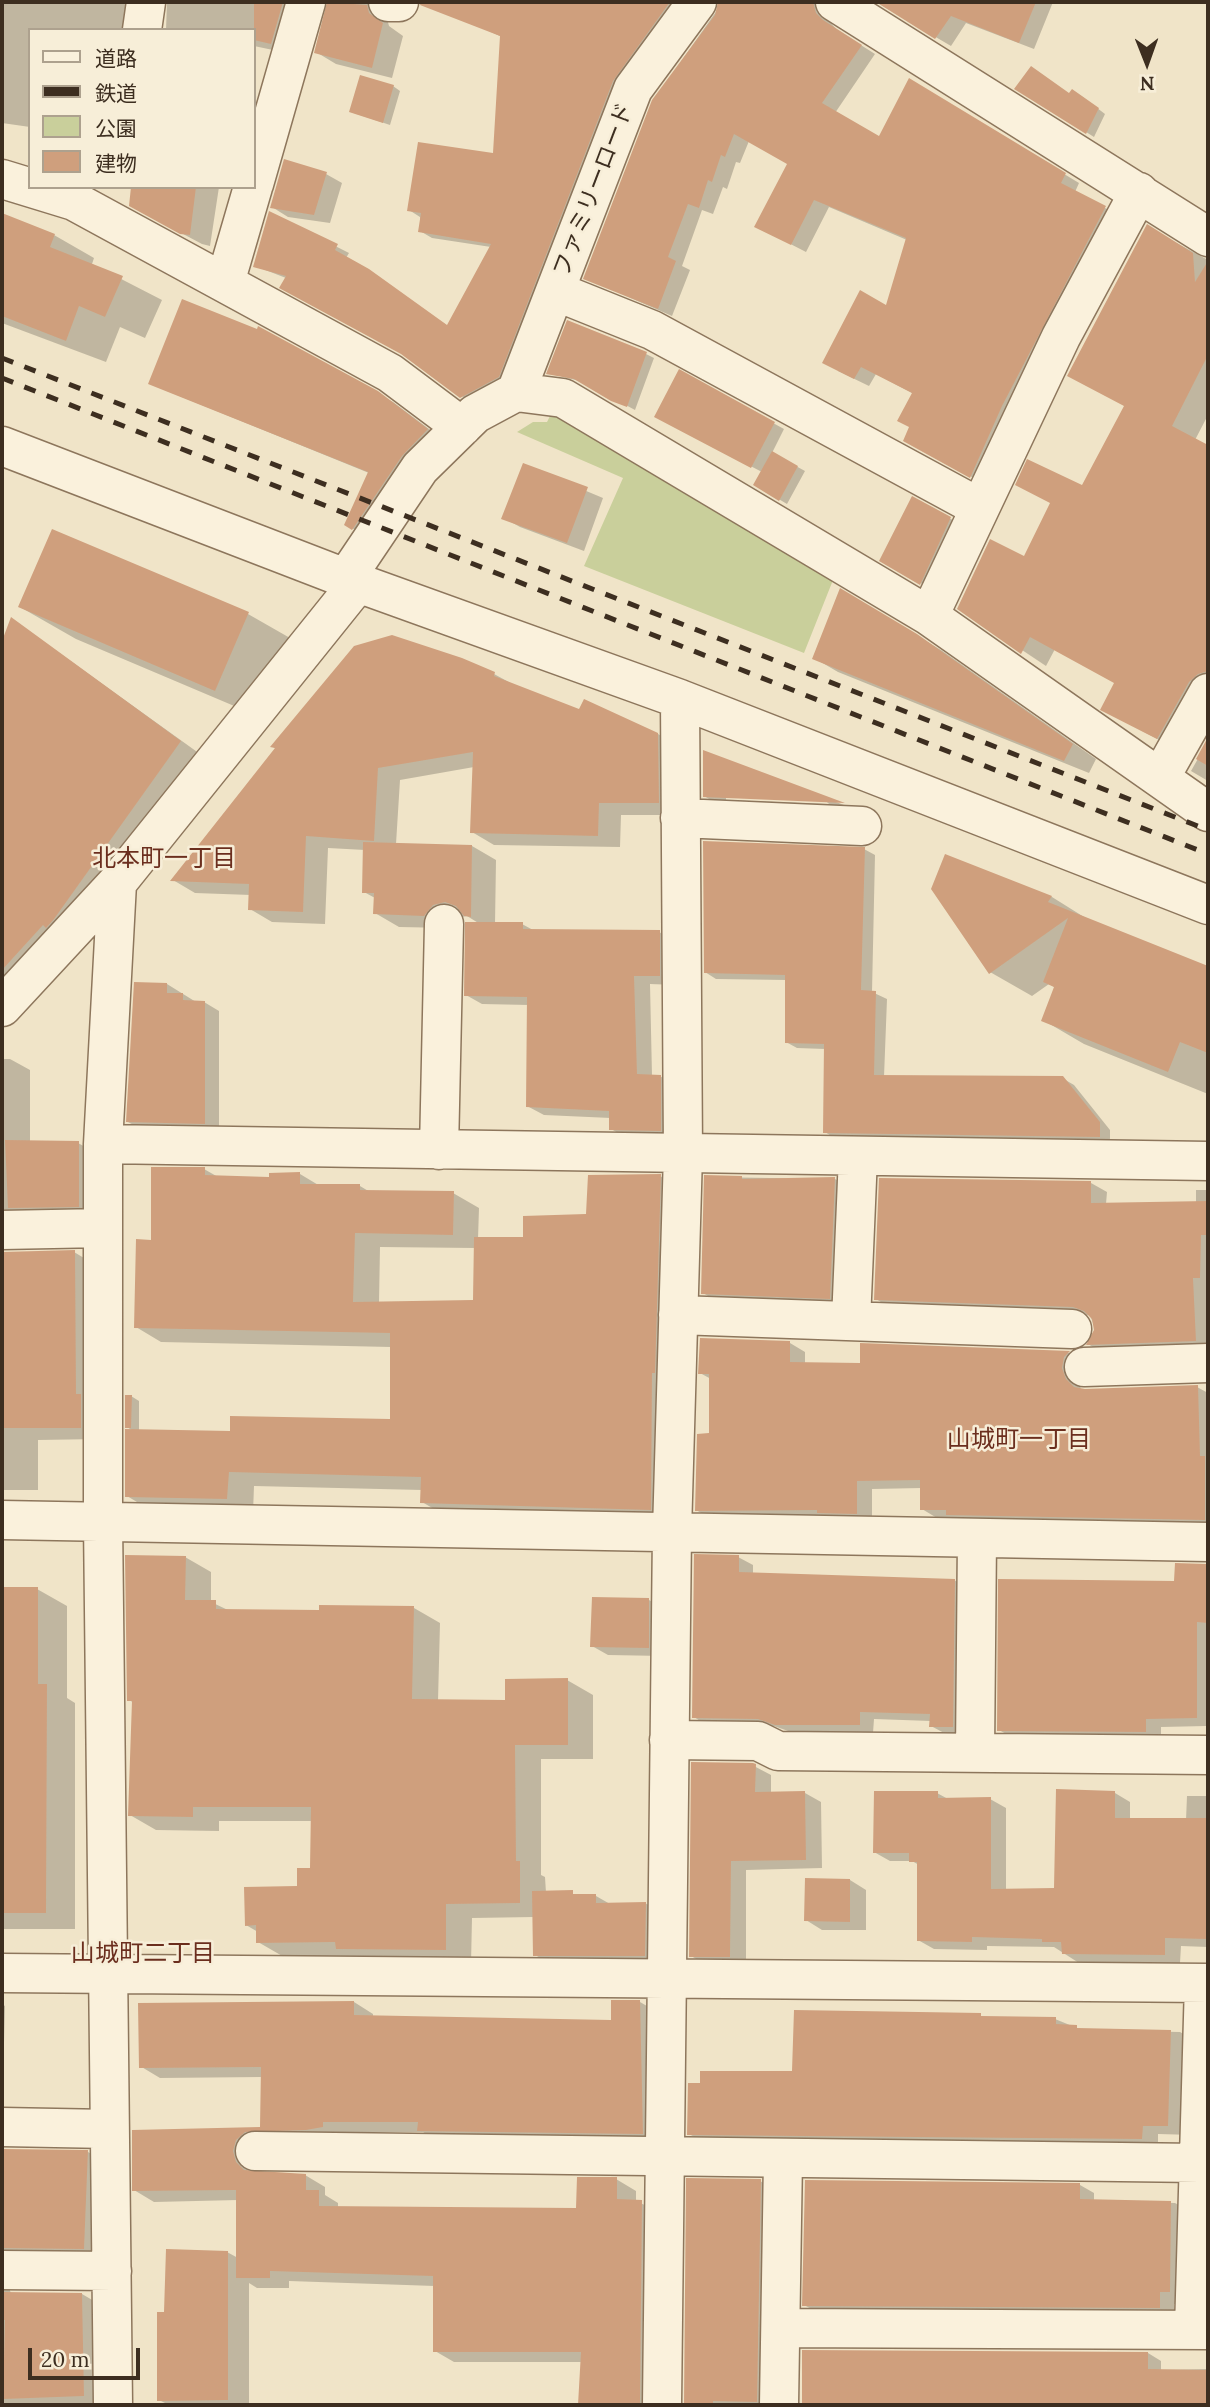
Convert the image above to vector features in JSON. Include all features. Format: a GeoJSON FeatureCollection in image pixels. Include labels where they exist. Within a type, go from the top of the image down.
{"type":"FeatureCollection","features":[{"type":"Feature","properties":{"kind":"street"},"geometry":{"type":"LineString","coordinates":[[142,28],[146,2]]}},
{"type":"Feature","properties":{"kind":"street"},"geometry":{"type":"LineString","coordinates":[[256,176],[306,2]]}},
{"type":"Feature","properties":{"kind":"street"},"geometry":{"type":"LineString","coordinates":[[388,2],[399,2]]}},
{"type":"Feature","properties":{"kind":"street","name":"ファミリーロード"},"geometry":{"type":"LineString","coordinates":[[516,392],[633,89],[698,2]]}},
{"type":"Feature","properties":{"kind":"street"},"geometry":{"type":"LineString","coordinates":[[835,2],[1208,237]]}},
{"type":"Feature","properties":{"kind":"street"},"geometry":{"type":"LineString","coordinates":[[2,180],[28,188]]}},
{"type":"Feature","properties":{"kind":"street"},"geometry":{"type":"LineString","coordinates":[[33,189],[74,201],[110,203],[225,284],[390,373],[462,427]]}},
{"type":"Feature","properties":{"kind":"street"},"geometry":{"type":"LineString","coordinates":[[225,284],[252,189]]}},
{"type":"Feature","properties":{"kind":"street"},"geometry":{"type":"LineString","coordinates":[[929,616],[1061,337],[1139,192]]}},
{"type":"Feature","properties":{"kind":"street"},"geometry":{"type":"LineString","coordinates":[[555,291],[652,330],[980,508]]}},
{"type":"Feature","properties":{"kind":"street"},"geometry":{"type":"LineString","coordinates":[[2,1007],[117,883],[352,581],[420,468],[475,414],[516,392],[563,398],[929,616],[1208,812]]}},
{"type":"Feature","properties":{"kind":"street"},"geometry":{"type":"LineString","coordinates":[[2,446],[352,581],[680,699],[1208,905]]}},
{"type":"Feature","properties":{"kind":"street"},"geometry":{"type":"LineString","coordinates":[[1160,778],[1208,693]]}},
{"type":"Feature","properties":{"kind":"street"},"geometry":{"type":"LineString","coordinates":[[662,2405],[672,1532],[682,1154],[680,699]]}},
{"type":"Feature","properties":{"kind":"street"},"geometry":{"type":"LineString","coordinates":[[680,818],[862,826]]}},
{"type":"Feature","properties":{"kind":"street"},"geometry":{"type":"LineString","coordinates":[[113,2405],[103,1521],[103,1144],[117,883]]}},
{"type":"Feature","properties":{"kind":"street"},"geometry":{"type":"LineString","coordinates":[[439,1150],[444,924]]}},
{"type":"Feature","properties":{"kind":"street"},"geometry":{"type":"LineString","coordinates":[[103,1144],[1208,1161]]}},
{"type":"Feature","properties":{"kind":"street"},"geometry":{"type":"LineString","coordinates":[[851,1321],[858,1156]]}},
{"type":"Feature","properties":{"kind":"street"},"geometry":{"type":"LineString","coordinates":[[2,1230],[103,1228]]}},
{"type":"Feature","properties":{"kind":"street"},"geometry":{"type":"LineString","coordinates":[[678,1315],[1072,1329]]}},
{"type":"Feature","properties":{"kind":"street"},"geometry":{"type":"LineString","coordinates":[[1084,1367],[1208,1363]]}},
{"type":"Feature","properties":{"kind":"street"},"geometry":{"type":"LineString","coordinates":[[2,1520],[1208,1542]]}},
{"type":"Feature","properties":{"kind":"street"},"geometry":{"type":"LineString","coordinates":[[975,1753],[977,1538]]}},
{"type":"Feature","properties":{"kind":"street"},"geometry":{"type":"LineString","coordinates":[[669,1740],[758,1741],[778,1751],[1208,1755]]}},
{"type":"Feature","properties":{"kind":"street"},"geometry":{"type":"LineString","coordinates":[[2,1973],[1206,1983],[1199,2163],[1201,2330],[782,2328]]}},
{"type":"Feature","properties":{"kind":"street"},"geometry":{"type":"LineString","coordinates":[[2,2127],[109,2129]]}},
{"type":"Feature","properties":{"kind":"street"},"geometry":{"type":"LineString","coordinates":[[255,2151],[664,2154],[1199,2163]]}},
{"type":"Feature","properties":{"kind":"street"},"geometry":{"type":"LineString","coordinates":[[779,2405],[783,2158]]}},
{"type":"Feature","properties":{"kind":"street"},"geometry":{"type":"LineString","coordinates":[[2,2270],[112,2271]]}},
{"type":"Feature","properties":{"kind":"green space"},"geometry":{"type":"Polygon","coordinates":[[[552,412],[835,575],[804,653],[584,566],[623,478],[517,432],[533,422],[547,422],[552,412]]]}},
{"type":"Feature","properties":{"kind":"building"},"geometry":{"type":"Polygon","coordinates":[[[254,2],[283,2],[271,44],[256,40],[254,2]]]}},
{"type":"Feature","properties":{"kind":"building"},"geometry":{"type":"Polygon","coordinates":[[[327,2],[367,5],[369,13],[383,23],[372,68],[314,53],[327,2]]]}},
{"type":"Feature","properties":{"kind":"building"},"geometry":{"type":"Polygon","coordinates":[[[421,2],[670,2],[613,81],[499,377],[460,398],[401,354],[279,288],[286,276],[253,267],[269,211],[338,244],[335,250],[369,269],[447,325],[491,244],[418,232],[421,213],[407,211],[418,142],[493,153],[500,36],[420,5],[421,2]]]}},
{"type":"Feature","properties":{"kind":"building"},"geometry":{"type":"Polygon","coordinates":[[[718,2],[813,2],[816,13],[823,20],[862,45],[822,103],[879,136],[909,78],[1066,173],[1061,183],[1106,206],[1002,406],[970,478],[903,441],[909,427],[897,421],[912,393],[861,367],[854,379],[822,363],[860,290],[886,305],[906,238],[814,200],[791,245],[754,227],[787,164],[734,134],[725,157],[721,155],[712,182],[708,180],[699,208],[688,204],[668,257],[676,261],[658,309],[583,279],[652,100],[715,15],[718,2]]]}},
{"type":"Feature","properties":{"kind":"building"},"geometry":{"type":"Polygon","coordinates":[[[876,2],[1036,2],[1019,43],[951,16],[935,39],[876,2]]]}},
{"type":"Feature","properties":{"kind":"building"},"geometry":{"type":"Polygon","coordinates":[[[1031,66],[1069,93],[1072,89],[1099,108],[1086,134],[1014,89],[1031,66]]]}},
{"type":"Feature","properties":{"kind":"building"},"geometry":{"type":"Polygon","coordinates":[[[360,75],[394,85],[383,123],[349,112],[360,75]]]}},
{"type":"Feature","properties":{"kind":"building"},"geometry":{"type":"Polygon","coordinates":[[[284,159],[327,172],[314,215],[270,208],[284,159]]]}},
{"type":"Feature","properties":{"kind":"building"},"geometry":{"type":"Polygon","coordinates":[[[131,189],[196,189],[190,235],[180,234],[129,206],[131,189]]]}},
{"type":"Feature","properties":{"kind":"building"},"geometry":{"type":"Polygon","coordinates":[[[2,213],[55,234],[50,247],[123,276],[105,317],[79,306],[66,341],[2,316],[2,213]]]}},
{"type":"Feature","properties":{"kind":"building"},"geometry":{"type":"Polygon","coordinates":[[[1147,224],[1193,253],[1195,282],[1208,261],[1208,355],[1172,426],[1208,445],[1208,671],[1198,674],[1189,682],[1157,739],[1100,710],[1114,683],[1030,637],[1021,654],[957,609],[990,539],[1024,556],[1050,503],[1015,485],[1027,459],[1082,485],[1124,406],[1067,376],[1147,224]]]}},
{"type":"Feature","properties":{"kind":"building"},"geometry":{"type":"Polygon","coordinates":[[[182,299],[257,329],[258,326],[378,391],[428,429],[402,456],[352,530],[344,525],[368,472],[148,384],[182,299]]]}},
{"type":"Feature","properties":{"kind":"building"},"geometry":{"type":"Polygon","coordinates":[[[567,320],[647,352],[627,407],[611,401],[574,379],[546,374],[567,320]]]}},
{"type":"Feature","properties":{"kind":"building"},"geometry":{"type":"Polygon","coordinates":[[[679,369],[775,422],[751,468],[654,417],[679,369]]]}},
{"type":"Feature","properties":{"kind":"building"},"geometry":{"type":"Polygon","coordinates":[[[772,451],[798,466],[779,501],[753,485],[772,451]]]}},
{"type":"Feature","properties":{"kind":"building"},"geometry":{"type":"Polygon","coordinates":[[[523,463],[588,487],[567,543],[501,519],[523,463]]]}},
{"type":"Feature","properties":{"kind":"building"},"geometry":{"type":"Polygon","coordinates":[[[912,496],[951,517],[920,585],[879,561],[912,496]]]}},
{"type":"Feature","properties":{"kind":"building"},"geometry":{"type":"Polygon","coordinates":[[[52,529],[249,612],[215,691],[18,607],[52,529]]]}},
{"type":"Feature","properties":{"kind":"building"},"geometry":{"type":"Polygon","coordinates":[[[840,588],[917,634],[1073,744],[1064,761],[812,659],[840,588]]]}},
{"type":"Feature","properties":{"kind":"building"},"geometry":{"type":"Polygon","coordinates":[[[11,617],[181,741],[54,919],[46,928],[43,925],[2,970],[2,641],[11,617]]]}},
{"type":"Feature","properties":{"kind":"building"},"geometry":{"type":"Polygon","coordinates":[[[392,635],[462,658],[495,672],[494,676],[579,709],[584,699],[658,733],[659,803],[599,803],[598,836],[470,833],[473,752],[378,768],[374,841],[306,836],[303,912],[248,910],[249,884],[170,881],[275,748],[270,747],[354,646],[392,635]]]}},
{"type":"Feature","properties":{"kind":"building"},"geometry":{"type":"Polygon","coordinates":[[[1208,737],[1208,766],[1196,759],[1208,737]]]}},
{"type":"Feature","properties":{"kind":"building"},"geometry":{"type":"Polygon","coordinates":[[[703,750],[845,803],[703,797],[703,750]]]}},
{"type":"Feature","properties":{"kind":"building"},"geometry":{"type":"Polygon","coordinates":[[[703,841],[865,847],[861,990],[876,991],[874,1075],[1063,1076],[1100,1122],[1100,1137],[823,1133],[824,1044],[785,1043],[785,975],[704,973],[703,841]]]}},
{"type":"Feature","properties":{"kind":"building"},"geometry":{"type":"Polygon","coordinates":[[[363,842],[472,845],[471,917],[464,916],[456,906],[445,902],[433,905],[424,916],[373,914],[374,893],[362,893],[363,842]]]}},
{"type":"Feature","properties":{"kind":"building"},"geometry":{"type":"Polygon","coordinates":[[[945,854],[1052,896],[1048,902],[1208,966],[1208,1053],[1180,1042],[1168,1072],[1041,1021],[1054,987],[1043,982],[1068,918],[989,974],[931,889],[945,854]]]}},
{"type":"Feature","properties":{"kind":"building"},"geometry":{"type":"Polygon","coordinates":[[[465,922],[523,922],[523,929],[660,930],[660,976],[634,976],[637,1074],[661,1075],[661,1131],[609,1130],[609,1111],[526,1107],[527,997],[464,996],[465,922]]]}},
{"type":"Feature","properties":{"kind":"building"},"geometry":{"type":"Polygon","coordinates":[[[134,982],[167,983],[167,993],[183,993],[183,1000],[205,1001],[205,1124],[126,1122],[134,982]]]}},
{"type":"Feature","properties":{"kind":"building"},"geometry":{"type":"Polygon","coordinates":[[[5,1140],[79,1141],[79,1207],[8,1208],[5,1140]]]}},
{"type":"Feature","properties":{"kind":"building"},"geometry":{"type":"Polygon","coordinates":[[[151,1167],[205,1167],[205,1175],[269,1177],[269,1173],[300,1172],[300,1184],[360,1184],[360,1190],[454,1191],[453,1235],[355,1233],[353,1302],[473,1300],[474,1237],[523,1237],[523,1216],[586,1214],[588,1175],[661,1174],[655,1373],[652,1373],[651,1510],[420,1503],[421,1477],[229,1472],[227,1499],[125,1497],[125,1429],[230,1431],[230,1416],[390,1419],[390,1333],[134,1328],[136,1239],[151,1240],[151,1167]]]}},
{"type":"Feature","properties":{"kind":"building"},"geometry":{"type":"Polygon","coordinates":[[[704,1175],[742,1176],[742,1179],[835,1177],[830,1299],[701,1294],[704,1175]]]}},
{"type":"Feature","properties":{"kind":"building"},"geometry":{"type":"Polygon","coordinates":[[[879,1178],[1091,1181],[1091,1203],[1208,1201],[1208,1235],[1201,1235],[1200,1278],[1193,1278],[1196,1341],[1086,1345],[1094,1330],[1092,1319],[1084,1311],[1073,1307],[874,1300],[879,1178]]]}},
{"type":"Feature","properties":{"kind":"building"},"geometry":{"type":"Polygon","coordinates":[[[75,1250],[76,1394],[81,1394],[81,1428],[2,1428],[2,1252],[75,1250]]]}},
{"type":"Feature","properties":{"kind":"building"},"geometry":{"type":"Polygon","coordinates":[[[700,1338],[790,1341],[790,1362],[860,1363],[860,1343],[1070,1351],[1064,1357],[1062,1368],[1066,1379],[1074,1387],[1085,1389],[1198,1385],[1200,1456],[1205,1456],[1205,1520],[946,1515],[946,1510],[920,1510],[920,1480],[857,1481],[857,1514],[817,1513],[817,1510],[695,1511],[697,1434],[709,1433],[709,1374],[698,1374],[700,1338]]]}},
{"type":"Feature","properties":{"kind":"building"},"geometry":{"type":"Polygon","coordinates":[[[125,1395],[132,1395],[131,1428],[125,1428],[125,1395]]]}},
{"type":"Feature","properties":{"kind":"building"},"geometry":{"type":"Polygon","coordinates":[[[694,1554],[739,1555],[739,1572],[955,1579],[953,1727],[929,1727],[930,1714],[860,1712],[860,1725],[775,1725],[758,1719],[692,1718],[694,1554]]]}},
{"type":"Feature","properties":{"kind":"building"},"geometry":{"type":"Polygon","coordinates":[[[125,1555],[186,1556],[185,1600],[216,1600],[216,1609],[319,1610],[319,1605],[414,1606],[412,1699],[505,1700],[505,1679],[568,1678],[568,1745],[515,1745],[516,1861],[520,1861],[520,1903],[446,1904],[446,1950],[336,1949],[335,1942],[256,1943],[256,1925],[245,1926],[244,1887],[297,1886],[297,1868],[310,1868],[311,1807],[193,1807],[193,1817],[128,1816],[132,1701],[127,1701],[125,1555]]]}},
{"type":"Feature","properties":{"kind":"building"},"geometry":{"type":"Polygon","coordinates":[[[1175,1563],[1206,1564],[1208,1578],[1208,1623],[1197,1622],[1197,1718],[1146,1719],[1146,1732],[997,1731],[998,1579],[1174,1581],[1175,1563]]]}},
{"type":"Feature","properties":{"kind":"building"},"geometry":{"type":"Polygon","coordinates":[[[2,1587],[38,1587],[38,1684],[47,1684],[46,1913],[2,1913],[2,1587]]]}},
{"type":"Feature","properties":{"kind":"building"},"geometry":{"type":"Polygon","coordinates":[[[592,1597],[649,1598],[649,1648],[590,1647],[592,1597]]]}},
{"type":"Feature","properties":{"kind":"building"},"geometry":{"type":"Polygon","coordinates":[[[691,1762],[753,1763],[756,1764],[755,1792],[805,1791],[806,1860],[731,1861],[730,1957],[689,1957],[691,1762]]]}},
{"type":"Feature","properties":{"kind":"building"},"geometry":{"type":"Polygon","coordinates":[[[1056,1789],[1115,1791],[1115,1818],[1208,1818],[1208,1939],[1165,1938],[1165,1955],[1062,1954],[1061,1942],[1042,1942],[1042,1939],[972,1937],[972,1942],[917,1941],[917,1862],[909,1862],[909,1853],[873,1853],[874,1791],[938,1791],[938,1798],[991,1797],[991,1889],[1054,1888],[1056,1789]]]}},
{"type":"Feature","properties":{"kind":"building"},"geometry":{"type":"Polygon","coordinates":[[[805,1878],[850,1879],[850,1922],[804,1921],[805,1878]]]}},
{"type":"Feature","properties":{"kind":"building"},"geometry":{"type":"Polygon","coordinates":[[[573,1890],[573,1894],[596,1894],[596,1903],[646,1902],[645,1956],[533,1956],[532,1891],[573,1890]]]}},
{"type":"Feature","properties":{"kind":"building"},"geometry":{"type":"Polygon","coordinates":[[[611,2000],[640,2000],[643,2134],[417,2131],[418,2122],[323,2122],[323,2127],[306,2130],[245,2132],[236,2140],[233,2151],[236,2162],[244,2170],[306,2174],[306,2190],[319,2190],[319,2206],[576,2208],[577,2177],[617,2177],[617,2199],[642,2200],[640,2405],[578,2405],[581,2352],[433,2352],[433,2276],[270,2271],[270,2278],[236,2278],[236,2190],[132,2191],[132,2130],[260,2127],[261,2067],[139,2068],[138,2003],[354,2001],[354,2015],[611,2020],[611,2000]]]}},
{"type":"Feature","properties":{"kind":"building"},"geometry":{"type":"Polygon","coordinates":[[[794,2010],[981,2013],[981,2016],[1056,2017],[1056,2024],[1077,2025],[1077,2028],[1171,2030],[1168,2126],[1143,2126],[1142,2139],[687,2135],[688,2083],[700,2083],[700,2071],[792,2071],[794,2010]]]}},
{"type":"Feature","properties":{"kind":"building"},"geometry":{"type":"Polygon","coordinates":[[[2,2149],[88,2150],[84,2249],[2,2248],[2,2149]]]}},
{"type":"Feature","properties":{"kind":"building"},"geometry":{"type":"Polygon","coordinates":[[[686,2178],[761,2179],[757,2402],[713,2401],[713,2405],[684,2405],[686,2178]]]}},
{"type":"Feature","properties":{"kind":"building"},"geometry":{"type":"Polygon","coordinates":[[[805,2180],[1080,2183],[1080,2199],[1171,2201],[1170,2292],[1160,2292],[1160,2308],[802,2306],[805,2180]]]}},
{"type":"Feature","properties":{"kind":"building"},"geometry":{"type":"Polygon","coordinates":[[[166,2249],[228,2251],[228,2400],[157,2401],[157,2312],[164,2312],[166,2249]]]}},
{"type":"Feature","properties":{"kind":"building"},"geometry":{"type":"Polygon","coordinates":[[[2,2292],[82,2293],[84,2396],[3,2399],[5,2320],[2,2320],[2,2292]]]}},
{"type":"Feature","properties":{"kind":"building"},"geometry":{"type":"Polygon","coordinates":[[[802,2350],[1148,2352],[1148,2369],[1208,2370],[1208,2405],[802,2405],[802,2350]]]}},
{"type":"Feature","properties":{"kind":"railway"},"geometry":{"type":"LineString","coordinates":[[2,358],[1208,830]]}},
{"type":"Feature","properties":{"kind":"railway"},"geometry":{"type":"LineString","coordinates":[[2,378],[1208,854]]}},
{"type":"Feature","properties":{"kind":"district","name":"北本町一丁目"},"geometry":{"type":"Point","coordinates":[164,859]}},
{"type":"Feature","properties":{"kind":"district","name":"山城町一丁目"},"geometry":{"type":"Point","coordinates":[1019,1440]}},
{"type":"Feature","properties":{"kind":"district","name":"山城町二丁目"},"geometry":{"type":"Point","coordinates":[143,1954]}}]}
